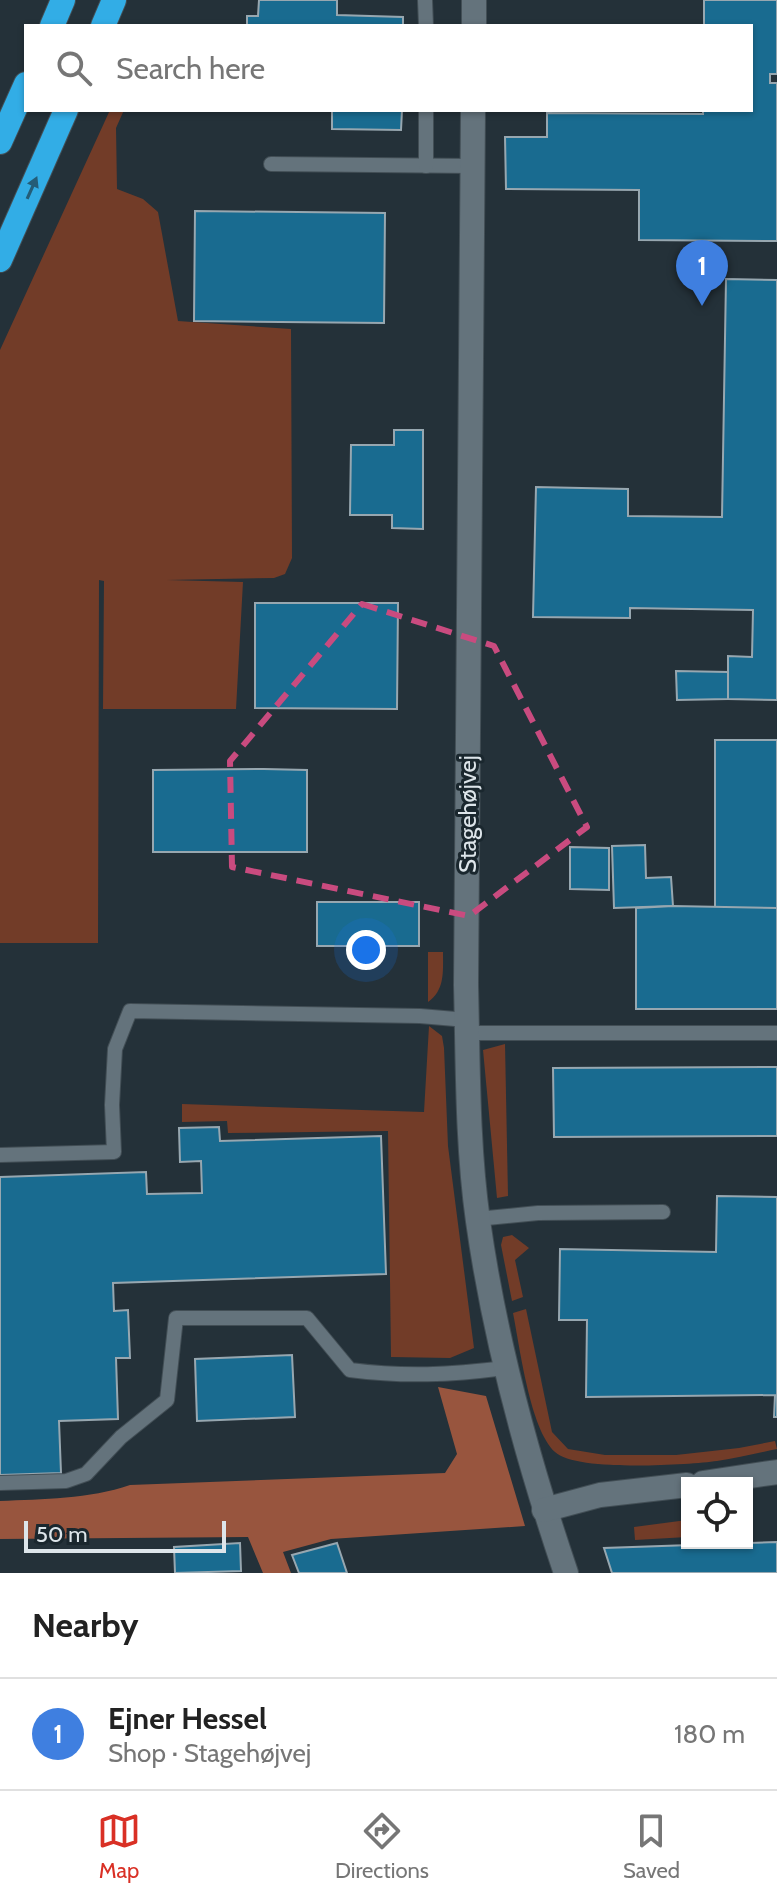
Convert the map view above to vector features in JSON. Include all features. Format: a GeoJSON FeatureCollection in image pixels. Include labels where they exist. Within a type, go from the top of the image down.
{"type":"FeatureCollection","features":[{"type":"Feature","properties":{"kind":"highway"},"geometry":{"type":"LineString","coordinates":[[53,24],[63,0]]}},
{"type":"Feature","properties":{"kind":"highway"},"geometry":{"type":"LineString","coordinates":[[104,24],[114,0]]}},
{"type":"Feature","properties":{"kind":"highway"},"geometry":{"type":"LineString","coordinates":[[0,142],[24,88]]}},
{"type":"Feature","properties":{"kind":"highway"},"geometry":{"type":"LineString","coordinates":[[0,260],[65,112]]}},
{"type":"Feature","properties":{"kind":"street"},"geometry":{"type":"LineString","coordinates":[[474,0],[474,24]]}},
{"type":"Feature","properties":{"kind":"street","name":"Stagehøjvej"},"geometry":{"type":"LineString","coordinates":[[473,112],[468,1117],[477,1219],[505,1368],[544,1510],[566,1573]]}},
{"type":"Feature","properties":{"kind":"street"},"geometry":{"type":"LineString","coordinates":[[743,1477],[777,1472]]}},
{"type":"Feature","properties":{"kind":"street"},"geometry":{"type":"LineString","coordinates":[[544,1510],[600,1495],[681,1486]]}},
{"type":"Feature","properties":{"kind":"lane"},"geometry":{"type":"LineString","coordinates":[[425,0],[426,24]]}},
{"type":"Feature","properties":{"kind":"lane"},"geometry":{"type":"LineString","coordinates":[[426,112],[426,166]]}},
{"type":"Feature","properties":{"kind":"lane"},"geometry":{"type":"LineString","coordinates":[[271,164],[473,166]]}},
{"type":"Feature","properties":{"kind":"lane"},"geometry":{"type":"LineString","coordinates":[[0,1155],[114,1152],[112,1105],[115,1049],[130,1011],[420,1016],[467,1026],[777,1033]]}},
{"type":"Feature","properties":{"kind":"lane"},"geometry":{"type":"LineString","coordinates":[[477,1219],[538,1213],[663,1212]]}},
{"type":"Feature","properties":{"kind":"lane"},"geometry":{"type":"LineString","coordinates":[[0,1483],[66,1481],[86,1474],[121,1437],[167,1400],[176,1318],[307,1318],[350,1370],[398,1376],[471,1373],[505,1368]]}},
{"type":"Feature","properties":{"kind":"highlighted area"},"geometry":{"type":"Polygon","coordinates":[[[362,604],[494,646],[587,827],[469,916],[232,867],[230,761],[362,604]]]}},
{"type":"Feature","properties":{"kind":"shaded area"},"geometry":{"type":"Polygon","coordinates":[[[109,112],[123,112],[116,128],[117,189],[143,199],[158,212],[178,321],[291,329],[292,558],[285,574],[274,578],[167,580],[243,582],[236,709],[103,709],[104,581],[99,580],[98,943],[0,943],[0,350],[109,112]]]}},
{"type":"Feature","properties":{"kind":"shaded area"},"geometry":{"type":"Polygon","coordinates":[[[428,952],[443,952],[443,973],[438,992],[428,1002],[428,952]]]}},
{"type":"Feature","properties":{"kind":"shaded area"},"geometry":{"type":"Polygon","coordinates":[[[429,1026],[442,1036],[444,1048],[448,1146],[474,1348],[450,1358],[391,1357],[388,1131],[228,1133],[227,1121],[182,1122],[182,1104],[424,1112],[429,1026]]]}},
{"type":"Feature","properties":{"kind":"shaded area"},"geometry":{"type":"Polygon","coordinates":[[[505,1044],[508,1196],[497,1198],[483,1050],[505,1044]]]}},
{"type":"Feature","properties":{"kind":"shaded area"},"geometry":{"type":"Polygon","coordinates":[[[512,1235],[529,1248],[515,1260],[523,1297],[512,1301],[501,1245],[503,1237],[512,1235]]]}},
{"type":"Feature","properties":{"kind":"shaded area"},"geometry":{"type":"Polygon","coordinates":[[[526,1309],[552,1432],[568,1449],[605,1455],[676,1455],[775,1441],[777,1449],[717,1461],[658,1465],[607,1465],[566,1458],[555,1452],[539,1426],[523,1366],[513,1313],[526,1309]]]}},
{"type":"Feature","properties":{"kind":"shaded area"},"geometry":{"type":"Polygon","coordinates":[[[438,1387],[486,1396],[525,1526],[331,1539],[283,1552],[291,1573],[263,1573],[248,1537],[0,1539],[0,1501],[82,1496],[130,1485],[445,1473],[457,1454],[438,1387]]]}},
{"type":"Feature","properties":{"kind":"shaded area"},"geometry":{"type":"Polygon","coordinates":[[[681,1521],[681,1537],[635,1540],[634,1527],[681,1521]]]}},
{"type":"Feature","properties":{"kind":"building"},"geometry":{"type":"Polygon","coordinates":[[[259,0],[337,0],[337,15],[403,17],[403,24],[247,24],[247,16],[258,16],[259,0]]]}},
{"type":"Feature","properties":{"kind":"building"},"geometry":{"type":"Polygon","coordinates":[[[704,0],[777,0],[777,74],[770,74],[770,83],[777,83],[777,241],[639,240],[639,190],[506,189],[505,137],[547,137],[547,113],[753,112],[753,24],[704,24],[704,0]]]}},
{"type":"Feature","properties":{"kind":"building"},"geometry":{"type":"Polygon","coordinates":[[[332,112],[402,112],[401,130],[332,129],[332,112]]]}},
{"type":"Feature","properties":{"kind":"building"},"geometry":{"type":"Polygon","coordinates":[[[195,211],[385,213],[384,323],[194,321],[195,211]]]}},
{"type":"Feature","properties":{"kind":"building"},"geometry":{"type":"Polygon","coordinates":[[[726,279],[777,280],[777,700],[728,699],[728,656],[752,657],[753,610],[630,608],[630,618],[533,617],[536,487],[628,489],[628,516],[722,517],[726,279]]]}},
{"type":"Feature","properties":{"kind":"building"},"geometry":{"type":"Polygon","coordinates":[[[394,430],[423,430],[423,529],[392,528],[392,515],[350,515],[351,445],[394,445],[394,430]]]}},
{"type":"Feature","properties":{"kind":"building"},"geometry":{"type":"Polygon","coordinates":[[[255,603],[398,603],[397,709],[255,708],[255,603]]]}},
{"type":"Feature","properties":{"kind":"building"},"geometry":{"type":"Polygon","coordinates":[[[676,671],[728,672],[728,699],[677,700],[676,671]]]}},
{"type":"Feature","properties":{"kind":"building"},"geometry":{"type":"Polygon","coordinates":[[[715,740],[777,740],[777,908],[715,908],[715,740]]]}},
{"type":"Feature","properties":{"kind":"building"},"geometry":{"type":"Polygon","coordinates":[[[153,770],[307,770],[307,852],[153,852],[153,770]]]}},
{"type":"Feature","properties":{"kind":"building"},"geometry":{"type":"Polygon","coordinates":[[[645,845],[646,878],[671,877],[673,906],[614,908],[612,846],[645,845]]]}},
{"type":"Feature","properties":{"kind":"building"},"geometry":{"type":"Polygon","coordinates":[[[570,847],[609,848],[609,890],[570,889],[570,847]]]}},
{"type":"Feature","properties":{"kind":"building"},"geometry":{"type":"Polygon","coordinates":[[[317,902],[419,902],[419,946],[317,946],[317,902]]]}},
{"type":"Feature","properties":{"kind":"building"},"geometry":{"type":"Polygon","coordinates":[[[636,908],[777,908],[777,1009],[636,1009],[636,908]]]}},
{"type":"Feature","properties":{"kind":"building"},"geometry":{"type":"Polygon","coordinates":[[[777,1067],[777,1136],[554,1137],[553,1068],[777,1067]]]}},
{"type":"Feature","properties":{"kind":"building"},"geometry":{"type":"Polygon","coordinates":[[[219,1127],[220,1141],[381,1136],[386,1274],[113,1283],[114,1311],[128,1310],[130,1358],[116,1358],[118,1419],[59,1421],[61,1473],[0,1475],[0,1177],[146,1172],[147,1194],[202,1193],[201,1161],[180,1162],[179,1128],[219,1127]]]}},
{"type":"Feature","properties":{"kind":"building"},"geometry":{"type":"Polygon","coordinates":[[[717,1196],[777,1197],[777,1417],[774,1417],[775,1395],[586,1397],[587,1320],[559,1320],[560,1249],[716,1252],[717,1196]]]}},
{"type":"Feature","properties":{"kind":"building"},"geometry":{"type":"Polygon","coordinates":[[[292,1355],[295,1417],[197,1421],[195,1359],[292,1355]]]}},
{"type":"Feature","properties":{"kind":"building"},"geometry":{"type":"Polygon","coordinates":[[[777,1542],[777,1573],[612,1573],[604,1548],[681,1545],[681,1549],[753,1549],[753,1543],[777,1542]]]}},
{"type":"Feature","properties":{"kind":"building"},"geometry":{"type":"Polygon","coordinates":[[[240,1543],[241,1571],[175,1573],[174,1547],[240,1543]]]}},
{"type":"Feature","properties":{"kind":"building"},"geometry":{"type":"Polygon","coordinates":[[[337,1543],[347,1573],[299,1573],[292,1555],[337,1543]]]}},
{"type":"Feature","properties":{"kind":"place","name":"Ejner Hessel"},"geometry":{"type":"Point","coordinates":[702,306]}}]}
